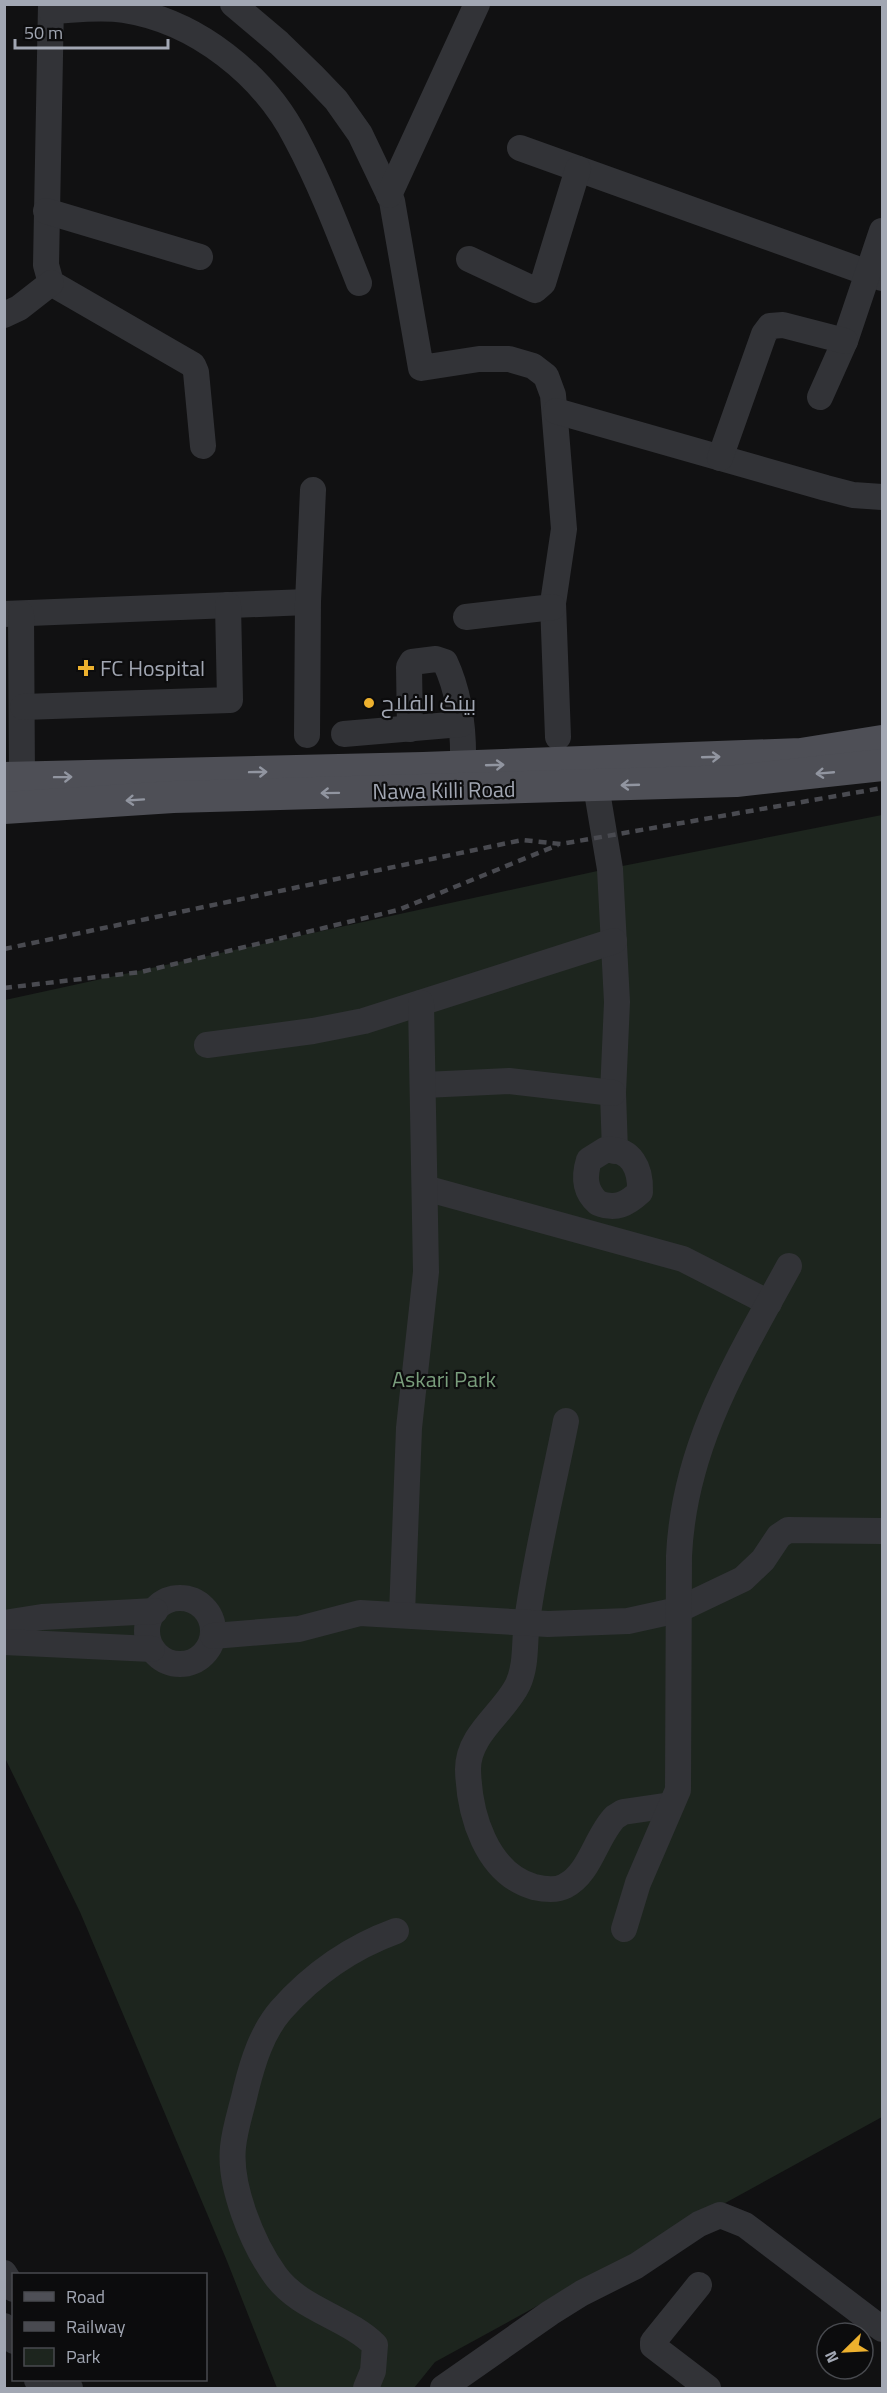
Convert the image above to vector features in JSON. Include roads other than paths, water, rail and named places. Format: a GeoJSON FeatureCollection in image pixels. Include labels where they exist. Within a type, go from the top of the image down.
{"type":"FeatureCollection","features":[{"type":"Feature","properties":{"kind":"main road","name":"Nawa Killi Road"},"geometry":{"type":"LineString","coordinates":[[13,778],[463,767],[801,754],[882,741]]}},
{"type":"Feature","properties":{"kind":"main road","name":"Nawa Killi Road"},"geometry":{"type":"LineString","coordinates":[[4,808],[173,797],[736,781],[882,765]]}},
{"type":"Feature","properties":{"kind":"street"},"geometry":{"type":"LineString","coordinates":[[233,4],[279,43],[336,100],[360,134],[389,195],[421,369],[479,359],[509,359],[533,366],[546,376],[556,411],[564,529],[554,608],[558,737]]}},
{"type":"Feature","properties":{"kind":"street"},"geometry":{"type":"LineString","coordinates":[[389,195],[477,4]]}},
{"type":"Feature","properties":{"kind":"street"},"geometry":{"type":"LineString","coordinates":[[203,446],[196,372],[193,365],[51,284],[46,266],[46,211],[51,8],[106,8],[157,17],[211,44],[228,58],[261,88],[297,138],[359,283]]}},
{"type":"Feature","properties":{"kind":"street"},"geometry":{"type":"LineString","coordinates":[[520,148],[875,275]]}},
{"type":"Feature","properties":{"kind":"street"},"geometry":{"type":"LineString","coordinates":[[469,259],[535,290],[543,283],[578,169]]}},
{"type":"Feature","properties":{"kind":"street"},"geometry":{"type":"LineString","coordinates":[[46,211],[200,257]]}},
{"type":"Feature","properties":{"kind":"street"},"geometry":{"type":"LineString","coordinates":[[820,397],[875,275],[882,231]]}},
{"type":"Feature","properties":{"kind":"street"},"geometry":{"type":"LineString","coordinates":[[4,315],[19,308],[51,284]]}},
{"type":"Feature","properties":{"kind":"street"},"geometry":{"type":"LineString","coordinates":[[720,458],[764,334],[770,326],[783,325],[845,341]]}},
{"type":"Feature","properties":{"kind":"street"},"geometry":{"type":"LineString","coordinates":[[556,411],[853,495],[882,497]]}},
{"type":"Feature","properties":{"kind":"street"},"geometry":{"type":"LineString","coordinates":[[307,735],[308,602],[313,490]]}},
{"type":"Feature","properties":{"kind":"street"},"geometry":{"type":"LineString","coordinates":[[13,778],[23,707],[13,614],[308,602]]}},
{"type":"Feature","properties":{"kind":"street"},"geometry":{"type":"LineString","coordinates":[[23,707],[230,700],[228,605]]}},
{"type":"Feature","properties":{"kind":"street"},"geometry":{"type":"LineString","coordinates":[[466,617],[554,608]]}},
{"type":"Feature","properties":{"kind":"street"},"geometry":{"type":"LineString","coordinates":[[410,729],[409,667],[412,662],[436,659],[446,662],[461,724],[463,767]]}},
{"type":"Feature","properties":{"kind":"street"},"geometry":{"type":"LineString","coordinates":[[344,734],[461,724]]}},
{"type":"Feature","properties":{"kind":"street"},"geometry":{"type":"LineString","coordinates":[[596,786],[610,869],[614,941],[617,1002],[613,1093],[615,1150]]}},
{"type":"Feature","properties":{"kind":"street"},"geometry":{"type":"LineString","coordinates":[[207,1045],[314,1031],[364,1021],[614,941]]}},
{"type":"Feature","properties":{"kind":"street"},"geometry":{"type":"LineString","coordinates":[[402,1614],[409,1428],[426,1272],[421,1003]]}},
{"type":"Feature","properties":{"kind":"street"},"geometry":{"type":"LineString","coordinates":[[424,1084],[509,1081],[613,1093]]}},
{"type":"Feature","properties":{"kind":"street"},"geometry":{"type":"LineString","coordinates":[[425,1188],[682,1259],[769,1303]]}},
{"type":"Feature","properties":{"kind":"street"},"geometry":{"type":"LineString","coordinates":[[624,1929],[638,1883],[678,1790],[680,1521],[692,1468],[715,1403],[789,1266]]}},
{"type":"Feature","properties":{"kind":"street"},"geometry":{"type":"LineString","coordinates":[[566,1421],[526,1622],[525,1657],[518,1684],[478,1738],[468,1766],[482,1839],[505,1872],[519,1882],[542,1889],[563,1887],[577,1875],[615,1817],[623,1812],[671,1805]]}},
{"type":"Feature","properties":{"kind":"street"},"geometry":{"type":"LineString","coordinates":[[213,1636],[299,1629],[360,1613],[607,1624],[678,1610],[742,1579],[763,1560],[779,1536],[788,1530],[882,1531]]}},
{"type":"Feature","properties":{"kind":"street"},"geometry":{"type":"LineString","coordinates":[[184,1598],[198,1603],[208,1614],[213,1628],[213,1636],[204,1655],[191,1663],[176,1664],[162,1659],[152,1649],[147,1635],[149,1620],[155,1611],[170,1600],[184,1598]]}},
{"type":"Feature","properties":{"kind":"street"},"geometry":{"type":"LineString","coordinates":[[4,1623],[42,1617],[155,1611]]}},
{"type":"Feature","properties":{"kind":"street"},"geometry":{"type":"LineString","coordinates":[[4,1642],[152,1649]]}},
{"type":"Feature","properties":{"kind":"street"},"geometry":{"type":"LineString","coordinates":[[366,2388],[373,2371],[375,2345],[366,2336],[310,2304],[276,2277],[246,2220],[237,2187],[233,2148],[250,2074],[260,2043],[280,2011],[339,1958],[396,1931]]}},
{"type":"Feature","properties":{"kind":"street"},"geometry":{"type":"LineString","coordinates":[[444,2388],[574,2298],[636,2266],[699,2224],[720,2215],[745,2224],[882,2329]]}},
{"type":"Feature","properties":{"kind":"street"},"geometry":{"type":"LineString","coordinates":[[4,2273],[12,2286]]}},
{"type":"Feature","properties":{"kind":"street"},"geometry":{"type":"LineString","coordinates":[[699,2285],[653,2342],[653,2346],[708,2388]]}},
{"type":"Feature","properties":{"kind":"railway"},"geometry":{"type":"LineString","coordinates":[[4,949],[522,840],[561,844],[882,788]]}},
{"type":"Feature","properties":{"kind":"railway"},"geometry":{"type":"LineString","coordinates":[[4,988],[141,972],[398,910],[558,845]]}},
{"type":"Feature","properties":{"kind":"place","name":"FC Hospital"},"geometry":{"type":"Point","coordinates":[86,668]}},
{"type":"Feature","properties":{"kind":"place","name":"بینک الفلاح"},"geometry":{"type":"Point","coordinates":[369,703]}},
{"type":"Feature","properties":{"kind":"park label","name":"Askari Park"},"geometry":{"type":"Point","coordinates":[444,1379]}}]}
